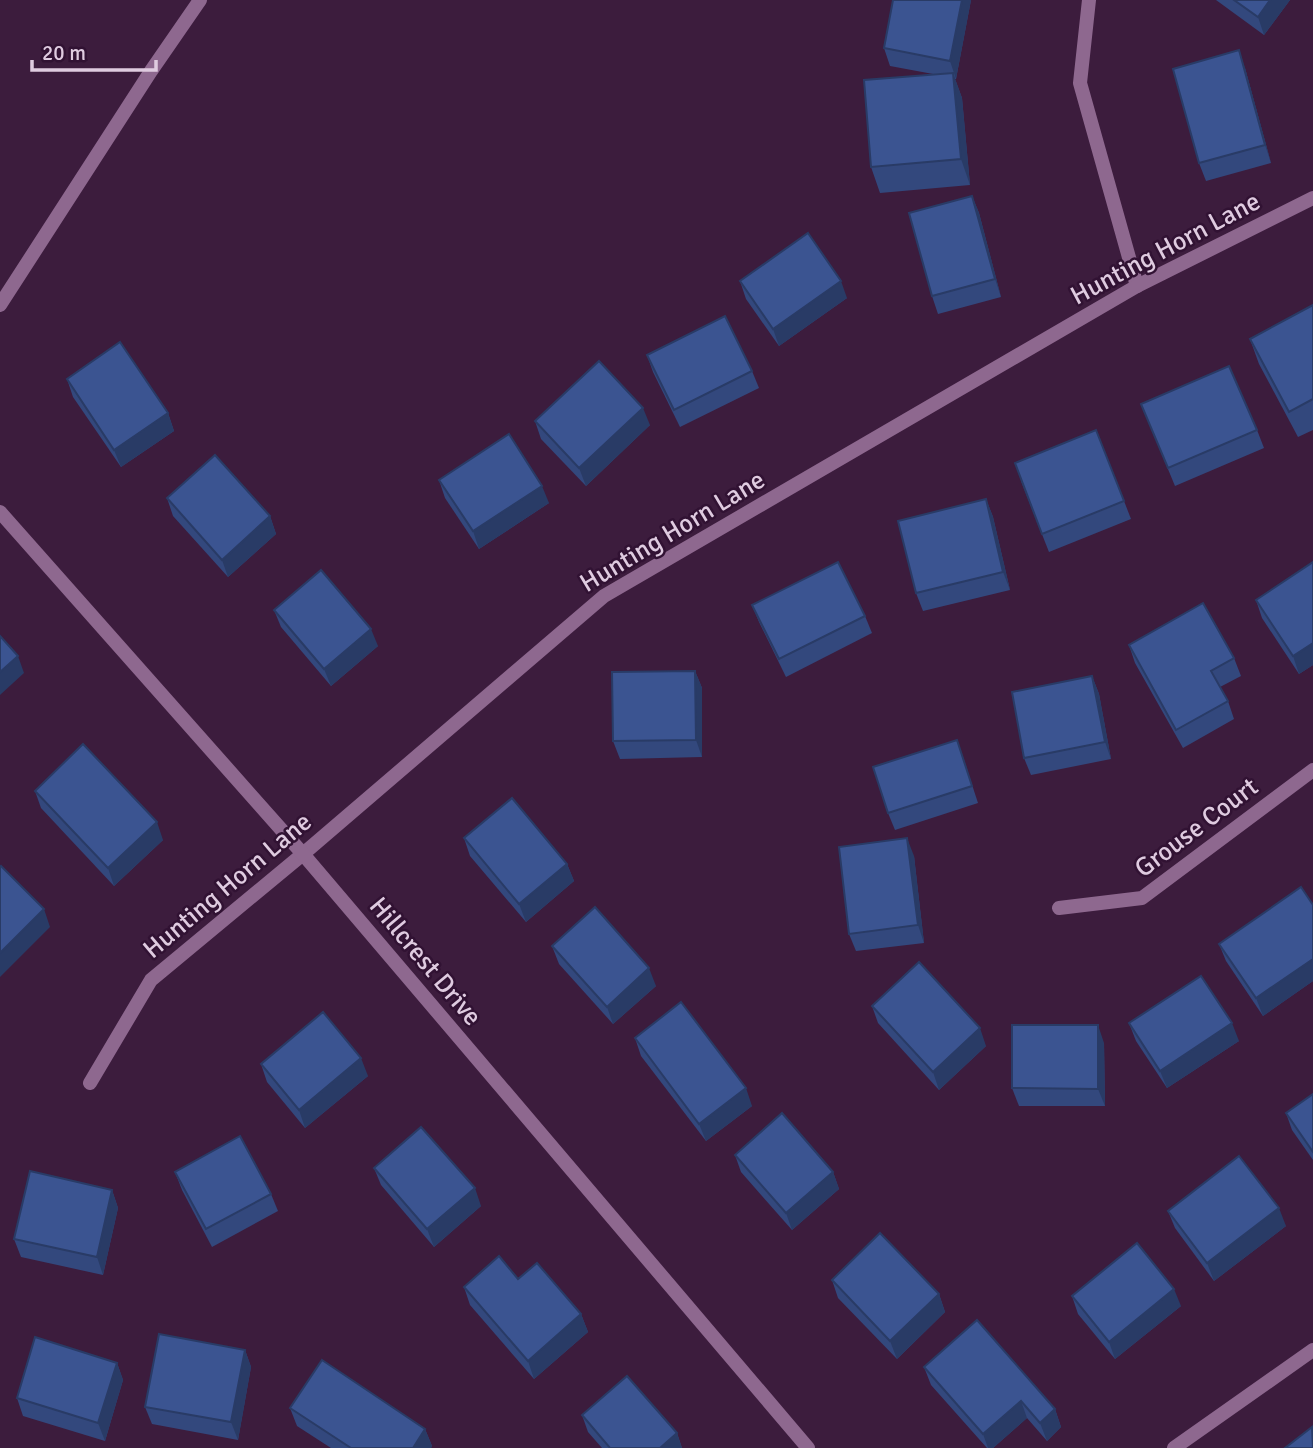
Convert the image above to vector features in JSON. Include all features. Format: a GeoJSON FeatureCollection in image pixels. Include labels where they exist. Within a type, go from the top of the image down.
{"type":"FeatureCollection","features":[{"type":"Feature","properties":{"kind":"street"},"geometry":{"type":"LineString","coordinates":[[0,304],[150,71],[200,0]]}},
{"type":"Feature","properties":{"kind":"street"},"geometry":{"type":"LineString","coordinates":[[1089,0],[1080,83],[1137,286]]}},
{"type":"Feature","properties":{"kind":"street","name":"Hunting Horn Lane"},"geometry":{"type":"LineString","coordinates":[[90,1083],[151,981],[604,596],[1137,286],[1313,198]]}},
{"type":"Feature","properties":{"kind":"street","name":"Hillcrest Drive"},"geometry":{"type":"LineString","coordinates":[[0,512],[303,854],[808,1448]]}},
{"type":"Feature","properties":{"kind":"street","name":"Grouse Court"},"geometry":{"type":"LineString","coordinates":[[1059,908],[1142,898],[1313,770]]}},
{"type":"Feature","properties":{"kind":"street"},"geometry":{"type":"LineString","coordinates":[[1174,1448],[1313,1350]]}},
{"type":"Feature","properties":{"kind":"building"},"geometry":{"type":"Polygon","coordinates":[[[893,0],[962,0],[950,61],[884,48],[893,0]]]}},
{"type":"Feature","properties":{"kind":"building"},"geometry":{"type":"Polygon","coordinates":[[[1234,0],[1270,0],[1258,17],[1234,0]]]}},
{"type":"Feature","properties":{"kind":"building"},"geometry":{"type":"Polygon","coordinates":[[[1239,50],[1265,145],[1199,163],[1173,69],[1239,50]]]}},
{"type":"Feature","properties":{"kind":"building"},"geometry":{"type":"Polygon","coordinates":[[[953,73],[961,159],[871,167],[864,80],[953,73]]]}},
{"type":"Feature","properties":{"kind":"building"},"geometry":{"type":"Polygon","coordinates":[[[972,196],[995,279],[932,296],[909,213],[972,196]]]}},
{"type":"Feature","properties":{"kind":"building"},"geometry":{"type":"Polygon","coordinates":[[[808,233],[841,281],[773,329],[740,281],[808,233]]]}},
{"type":"Feature","properties":{"kind":"building"},"geometry":{"type":"Polygon","coordinates":[[[1313,305],[1313,399],[1289,412],[1250,339],[1313,305]]]}},
{"type":"Feature","properties":{"kind":"building"},"geometry":{"type":"Polygon","coordinates":[[[725,316],[752,371],[674,410],[647,355],[725,316]]]}},
{"type":"Feature","properties":{"kind":"building"},"geometry":{"type":"Polygon","coordinates":[[[120,342],[168,413],[114,450],[67,379],[120,342]]]}},
{"type":"Feature","properties":{"kind":"building"},"geometry":{"type":"Polygon","coordinates":[[[599,361],[643,408],[579,468],[535,421],[599,361]]]}},
{"type":"Feature","properties":{"kind":"building"},"geometry":{"type":"Polygon","coordinates":[[[1229,366],[1257,430],[1168,468],[1141,404],[1229,366]]]}},
{"type":"Feature","properties":{"kind":"building"},"geometry":{"type":"Polygon","coordinates":[[[1096,430],[1124,501],[1042,534],[1015,463],[1096,430]]]}},
{"type":"Feature","properties":{"kind":"building"},"geometry":{"type":"Polygon","coordinates":[[[509,434],[542,486],[473,531],[439,480],[509,434]]]}},
{"type":"Feature","properties":{"kind":"building"},"geometry":{"type":"Polygon","coordinates":[[[215,455],[270,516],[222,560],[167,498],[215,455]]]}},
{"type":"Feature","properties":{"kind":"building"},"geometry":{"type":"Polygon","coordinates":[[[986,499],[1003,572],[916,593],[898,521],[986,499]]]}},
{"type":"Feature","properties":{"kind":"building"},"geometry":{"type":"Polygon","coordinates":[[[838,562],[865,616],[779,659],[752,605],[838,562]]]}},
{"type":"Feature","properties":{"kind":"building"},"geometry":{"type":"Polygon","coordinates":[[[1313,562],[1313,643],[1293,656],[1256,600],[1313,562]]]}},
{"type":"Feature","properties":{"kind":"building"},"geometry":{"type":"Polygon","coordinates":[[[321,570],[371,629],[324,669],[274,610],[321,570]]]}},
{"type":"Feature","properties":{"kind":"building"},"geometry":{"type":"Polygon","coordinates":[[[1203,603],[1234,658],[1211,671],[1228,701],[1176,730],[1129,645],[1203,603]]]}},
{"type":"Feature","properties":{"kind":"building"},"geometry":{"type":"Polygon","coordinates":[[[0,636],[18,656],[0,672],[0,636]]]}},
{"type":"Feature","properties":{"kind":"building"},"geometry":{"type":"Polygon","coordinates":[[[695,671],[696,740],[613,741],[612,672],[695,671]]]}},
{"type":"Feature","properties":{"kind":"building"},"geometry":{"type":"Polygon","coordinates":[[[1092,676],[1105,742],[1024,758],[1012,692],[1092,676]]]}},
{"type":"Feature","properties":{"kind":"building"},"geometry":{"type":"Polygon","coordinates":[[[957,740],[972,786],[888,813],[873,767],[957,740]]]}},
{"type":"Feature","properties":{"kind":"building"},"geometry":{"type":"Polygon","coordinates":[[[83,744],[157,822],[108,868],[35,791],[83,744]]]}},
{"type":"Feature","properties":{"kind":"building"},"geometry":{"type":"Polygon","coordinates":[[[512,798],[567,864],[519,904],[464,838],[512,798]]]}},
{"type":"Feature","properties":{"kind":"building"},"geometry":{"type":"Polygon","coordinates":[[[907,838],[918,925],[849,934],[839,847],[907,838]]]}},
{"type":"Feature","properties":{"kind":"building"},"geometry":{"type":"Polygon","coordinates":[[[0,867],[44,909],[0,953],[0,867]]]}},
{"type":"Feature","properties":{"kind":"building"},"geometry":{"type":"Polygon","coordinates":[[[1301,887],[1313,905],[1313,959],[1256,998],[1219,944],[1301,887]]]}},
{"type":"Feature","properties":{"kind":"building"},"geometry":{"type":"Polygon","coordinates":[[[595,907],[649,968],[607,1007],[552,946],[595,907]]]}},
{"type":"Feature","properties":{"kind":"building"},"geometry":{"type":"Polygon","coordinates":[[[919,962],[980,1028],[933,1072],[872,1006],[919,962]]]}},
{"type":"Feature","properties":{"kind":"building"},"geometry":{"type":"Polygon","coordinates":[[[1201,976],[1232,1023],[1160,1071],[1129,1023],[1201,976]]]}},
{"type":"Feature","properties":{"kind":"building"},"geometry":{"type":"Polygon","coordinates":[[[681,1002],[746,1088],[699,1124],[635,1038],[681,1002]]]}},
{"type":"Feature","properties":{"kind":"building"},"geometry":{"type":"Polygon","coordinates":[[[323,1012],[361,1058],[299,1110],[261,1064],[323,1012]]]}},
{"type":"Feature","properties":{"kind":"building"},"geometry":{"type":"Polygon","coordinates":[[[1012,1025],[1098,1025],[1098,1089],[1012,1088],[1012,1025]]]}},
{"type":"Feature","properties":{"kind":"building"},"geometry":{"type":"Polygon","coordinates":[[[1313,1094],[1313,1152],[1286,1113],[1313,1094]]]}},
{"type":"Feature","properties":{"kind":"building"},"geometry":{"type":"Polygon","coordinates":[[[782,1113],[833,1172],[786,1213],[735,1155],[782,1113]]]}},
{"type":"Feature","properties":{"kind":"building"},"geometry":{"type":"Polygon","coordinates":[[[421,1127],[475,1188],[427,1229],[374,1168],[421,1127]]]}},
{"type":"Feature","properties":{"kind":"building"},"geometry":{"type":"Polygon","coordinates":[[[240,1136],[271,1194],[206,1229],[175,1172],[240,1136]]]}},
{"type":"Feature","properties":{"kind":"building"},"geometry":{"type":"Polygon","coordinates":[[[1239,1156],[1279,1208],[1207,1263],[1168,1211],[1239,1156]]]}},
{"type":"Feature","properties":{"kind":"building"},"geometry":{"type":"Polygon","coordinates":[[[30,1171],[112,1190],[97,1257],[14,1239],[30,1171]]]}},
{"type":"Feature","properties":{"kind":"building"},"geometry":{"type":"Polygon","coordinates":[[[880,1233],[939,1294],[890,1341],[832,1280],[880,1233]]]}},
{"type":"Feature","properties":{"kind":"building"},"geometry":{"type":"Polygon","coordinates":[[[1137,1243],[1174,1289],[1109,1342],[1072,1296],[1137,1243]]]}},
{"type":"Feature","properties":{"kind":"building"},"geometry":{"type":"Polygon","coordinates":[[[499,1256],[518,1279],[537,1263],[581,1314],[528,1361],[464,1287],[499,1256]]]}},
{"type":"Feature","properties":{"kind":"building"},"geometry":{"type":"Polygon","coordinates":[[[977,1320],[1055,1409],[1040,1423],[1021,1401],[983,1434],[924,1367],[977,1320]]]}},
{"type":"Feature","properties":{"kind":"building"},"geometry":{"type":"Polygon","coordinates":[[[159,1334],[245,1350],[231,1422],[145,1407],[159,1334]]]}},
{"type":"Feature","properties":{"kind":"building"},"geometry":{"type":"Polygon","coordinates":[[[35,1337],[117,1363],[98,1423],[17,1398],[35,1337]]]}},
{"type":"Feature","properties":{"kind":"building"},"geometry":{"type":"Polygon","coordinates":[[[322,1360],[425,1429],[413,1448],[351,1448],[290,1408],[322,1360]]]}},
{"type":"Feature","properties":{"kind":"building"},"geometry":{"type":"Polygon","coordinates":[[[627,1376],[677,1433],[660,1448],[610,1448],[582,1415],[627,1376]]]}},
{"type":"Feature","properties":{"kind":"building"},"geometry":{"type":"Polygon","coordinates":[[[1312,1427],[1313,1448],[1285,1448],[1312,1427]]]}}]}
